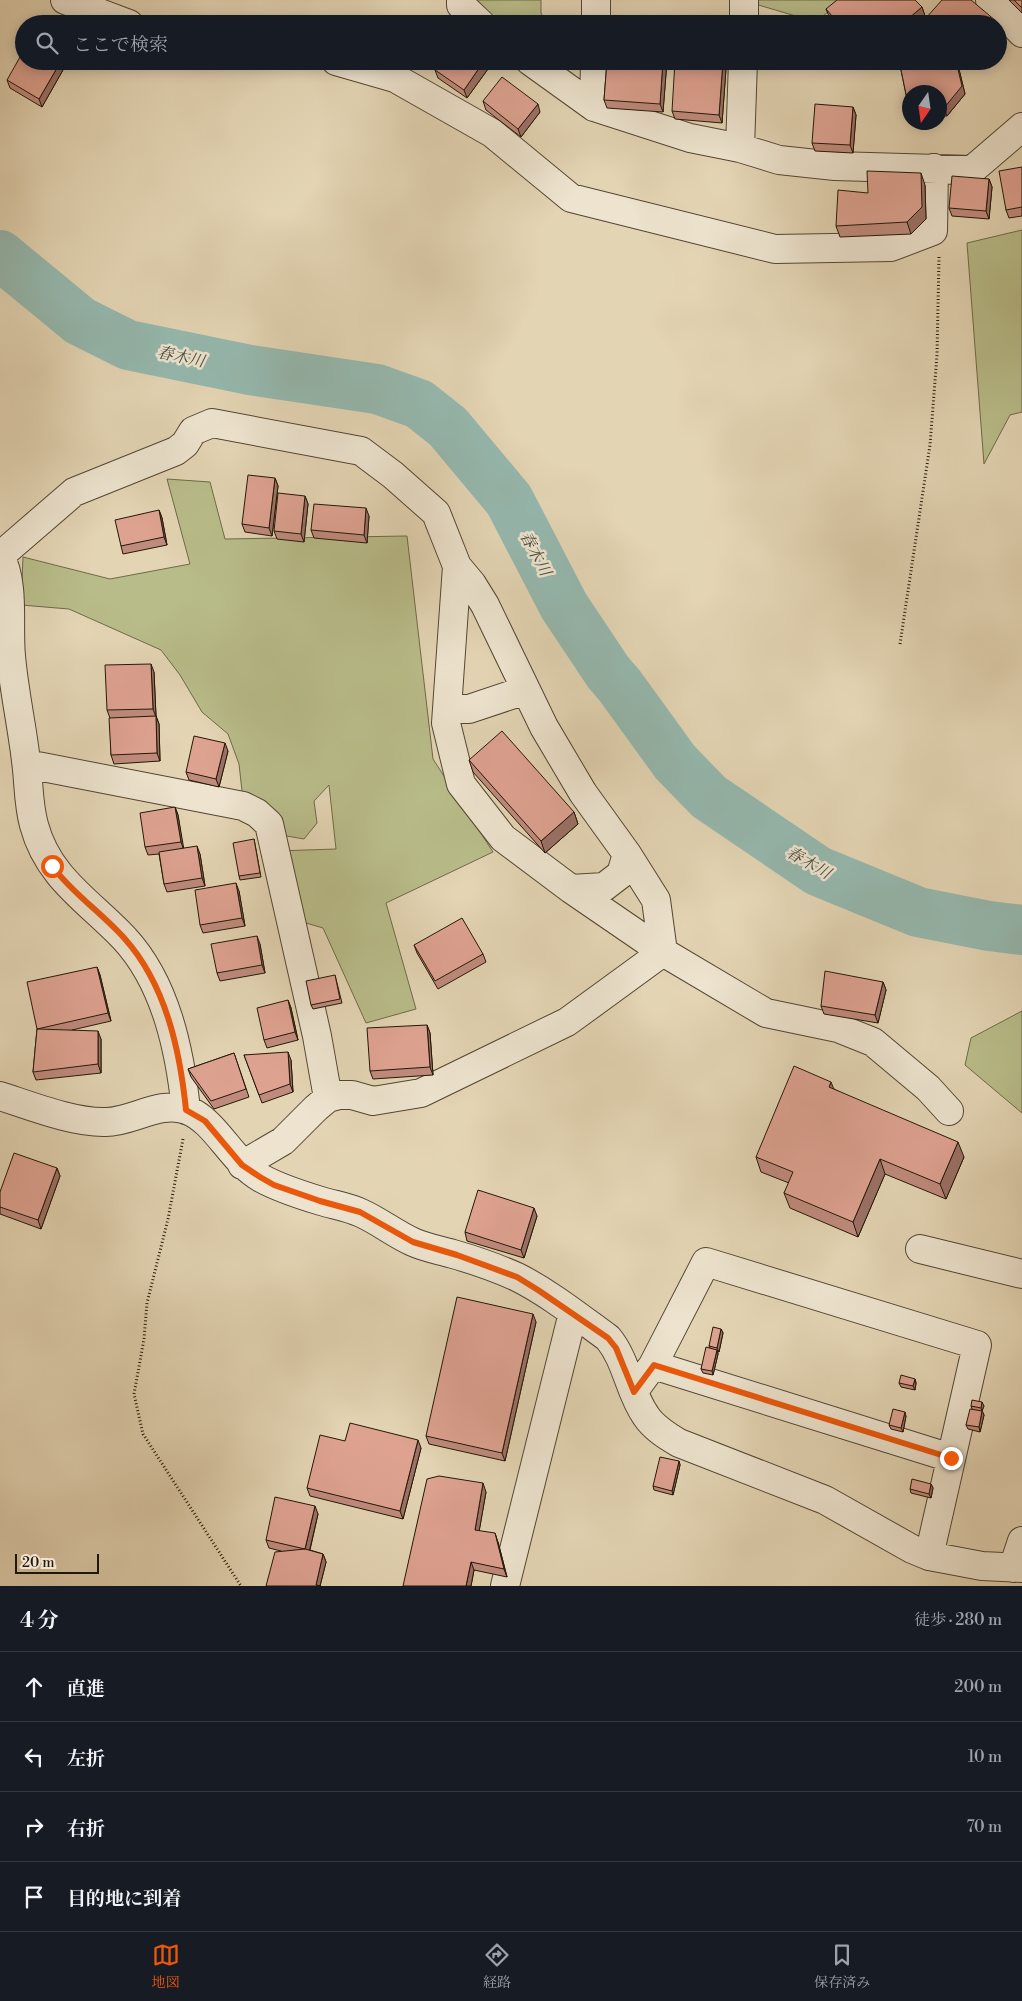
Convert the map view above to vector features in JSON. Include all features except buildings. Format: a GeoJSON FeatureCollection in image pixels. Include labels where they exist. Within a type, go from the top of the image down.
{"type":"FeatureCollection","features":[{"type":"Feature","properties":{"kind":"street"},"geometry":{"type":"LineString","coordinates":[[66,0],[105,15]]}},
{"type":"Feature","properties":{"kind":"street"},"geometry":{"type":"LineString","coordinates":[[460,0],[461,5],[471,15]]}},
{"type":"Feature","properties":{"kind":"street"},"geometry":{"type":"LineString","coordinates":[[596,0],[596,15]]}},
{"type":"Feature","properties":{"kind":"street"},"geometry":{"type":"LineString","coordinates":[[744,0],[744,15]]}},
{"type":"Feature","properties":{"kind":"street"},"geometry":{"type":"LineString","coordinates":[[990,0],[1005,15]]}},
{"type":"Feature","properties":{"kind":"street"},"geometry":{"type":"LineString","coordinates":[[1007,18],[1022,33]]}},
{"type":"Feature","properties":{"kind":"street"},"geometry":{"type":"LineString","coordinates":[[367,70],[395,78],[492,133],[571,198],[775,249],[891,247],[933,231],[934,168]]}},
{"type":"Feature","properties":{"kind":"street"},"geometry":{"type":"LineString","coordinates":[[543,70],[594,107],[690,138],[740,148],[779,160],[835,166],[972,170],[1022,127]]}},
{"type":"Feature","properties":{"kind":"street"},"geometry":{"type":"LineString","coordinates":[[594,107],[595,70]]}},
{"type":"Feature","properties":{"kind":"street"},"geometry":{"type":"LineString","coordinates":[[740,148],[743,70]]}},
{"type":"Feature","properties":{"kind":"street"},"geometry":{"type":"LineString","coordinates":[[186,1110],[181,1069],[169,1024],[158,991],[142,961],[124,938],[63,881],[41,847],[29,801],[27,764],[6,657],[8,572],[0,556],[74,492],[176,451],[185,444],[193,431],[212,423],[362,451],[393,475],[436,513],[457,566],[472,584],[485,605],[544,727],[583,793],[627,854],[656,900],[663,952]]}},
{"type":"Feature","properties":{"kind":"street"},"geometry":{"type":"LineString","coordinates":[[457,566],[446,723],[461,784],[503,838],[570,889],[663,952],[766,1013],[838,1028],[873,1042],[928,1088],[949,1111]]}},
{"type":"Feature","properties":{"kind":"street"},"geometry":{"type":"LineString","coordinates":[[447,709],[469,709],[526,690]]}},
{"type":"Feature","properties":{"kind":"street"},"geometry":{"type":"LineString","coordinates":[[27,764],[243,806],[256,812],[269,824],[317,1036],[328,1098]]}},
{"type":"Feature","properties":{"kind":"street"},"geometry":{"type":"LineString","coordinates":[[570,889],[604,887],[621,874],[627,854]]}},
{"type":"Feature","properties":{"kind":"street"},"geometry":{"type":"LineString","coordinates":[[242,1165],[283,1141],[328,1098],[339,1095],[352,1095],[373,1101],[421,1093],[567,1022],[663,952]]}},
{"type":"Feature","properties":{"kind":"street"},"geometry":{"type":"LineString","coordinates":[[0,1096],[92,1122],[122,1120],[161,1108],[176,1107],[186,1110],[205,1121],[242,1165],[274,1185],[360,1212],[413,1242],[457,1255],[517,1277],[573,1313],[608,1338],[616,1348],[645,1415],[666,1436],[679,1443],[825,1500],[912,1549],[980,1576],[1017,1568],[1022,1541]]}},
{"type":"Feature","properties":{"kind":"street"},"geometry":{"type":"LineString","coordinates":[[920,1249],[1022,1274]]}},
{"type":"Feature","properties":{"kind":"street"},"geometry":{"type":"LineString","coordinates":[[634,1392],[654,1365],[706,1262],[977,1346],[929,1556]]}},
{"type":"Feature","properties":{"kind":"street"},"geometry":{"type":"LineString","coordinates":[[505,1586],[573,1313]]}},
{"type":"Feature","properties":{"kind":"street"},"geometry":{"type":"LineString","coordinates":[[654,1365],[951,1458]]}},
{"type":"Feature","properties":{"kind":"path"},"geometry":{"type":"LineString","coordinates":[[900,644],[930,445],[936,365],[940,263],[933,231]]}},
{"type":"Feature","properties":{"kind":"path"},"geometry":{"type":"LineString","coordinates":[[186,1110],[180,1160],[147,1303],[144,1339],[134,1394],[143,1434],[241,1586]]}},
{"type":"Feature","properties":{"kind":"green space"},"geometry":{"type":"Polygon","coordinates":[[[469,0],[541,0],[542,15],[482,15],[469,0]]]}},
{"type":"Feature","properties":{"kind":"green space"},"geometry":{"type":"Polygon","coordinates":[[[754,0],[842,0],[824,15],[792,15],[755,4],[754,0]]]}},
{"type":"Feature","properties":{"kind":"green space"},"geometry":{"type":"Polygon","coordinates":[[[1022,230],[1022,412],[1010,415],[984,464],[967,243],[1022,230]]]}},
{"type":"Feature","properties":{"kind":"green space"},"geometry":{"type":"Polygon","coordinates":[[[167,479],[210,482],[225,539],[407,536],[433,759],[493,852],[386,903],[416,1009],[366,1023],[323,928],[289,918],[276,851],[336,849],[329,785],[314,801],[317,823],[304,839],[281,835],[243,800],[239,764],[228,734],[202,712],[180,675],[161,650],[69,609],[21,605],[23,557],[110,579],[190,564],[167,479]]]}},
{"type":"Feature","properties":{"kind":"green space"},"geometry":{"type":"Polygon","coordinates":[[[1022,1011],[1022,1113],[965,1065],[971,1038],[1022,1011]]]}},
{"type":"Feature","properties":{"kind":"waterway","name":"春木川"},"geometry":{"type":"LineString","coordinates":[[0,255],[80,321],[128,345],[250,370],[377,389],[419,404],[448,427],[509,500],[564,606],[608,672],[675,762],[709,797],[818,871],[918,912],[989,926],[1022,930]]}},
{"type":"Feature","properties":{"kind":"route"},"geometry":{"type":"LineString","coordinates":[[52,866],[63,881],[124,938],[142,961],[158,991],[169,1024],[181,1069],[186,1110],[205,1121],[242,1165],[260,1177],[274,1185],[360,1212],[413,1242],[457,1255],[517,1277],[608,1338],[623,1362],[634,1392],[654,1365],[951,1458]]}}]}
